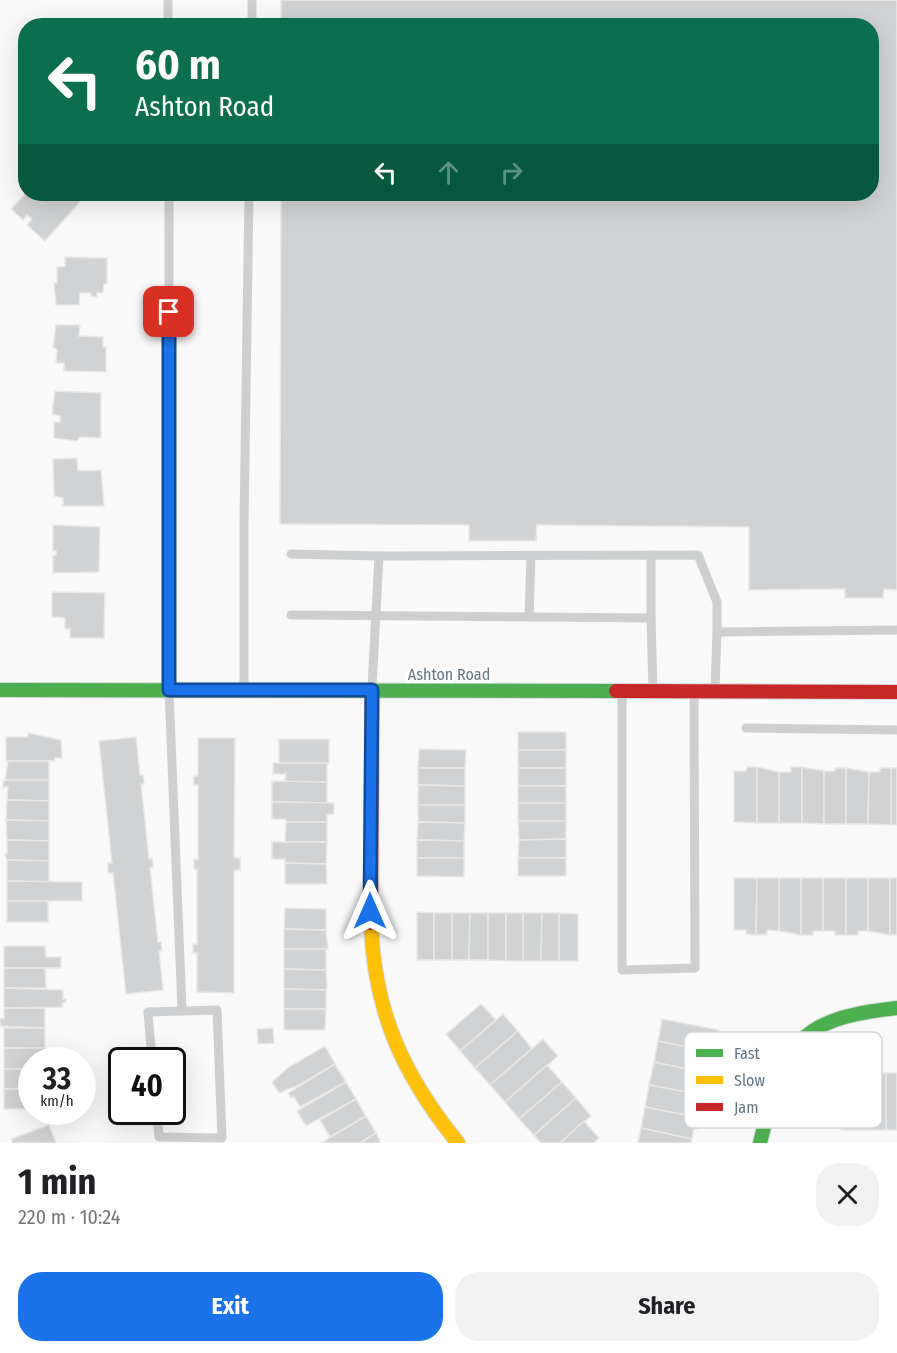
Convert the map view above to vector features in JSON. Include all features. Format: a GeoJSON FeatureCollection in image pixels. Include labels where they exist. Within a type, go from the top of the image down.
{"type":"FeatureCollection","features":[{"type":"Feature","properties":{"kind":"street","name":"Ashton Road"},"geometry":{"type":"LineString","coordinates":[[0,690],[897,692]]}},
{"type":"Feature","properties":{"kind":"street"},"geometry":{"type":"LineString","coordinates":[[372,690],[370,886],[375,974],[385,1017],[414,1083],[434,1114],[458,1143]]}},
{"type":"Feature","properties":{"kind":"street"},"geometry":{"type":"LineString","coordinates":[[808,1032],[831,1019],[862,1010],[897,1008]]}},
{"type":"Feature","properties":{"kind":"street"},"geometry":{"type":"LineString","coordinates":[[760,1143],[764,1128]]}},
{"type":"Feature","properties":{"kind":"lane"},"geometry":{"type":"LineString","coordinates":[[168,0],[168,18]]}},
{"type":"Feature","properties":{"kind":"lane"},"geometry":{"type":"LineString","coordinates":[[252,0],[252,18]]}},
{"type":"Feature","properties":{"kind":"lane"},"geometry":{"type":"LineString","coordinates":[[169,201],[169,690],[182,1010]]}},
{"type":"Feature","properties":{"kind":"lane"},"geometry":{"type":"LineString","coordinates":[[244,690],[249,201]]}},
{"type":"Feature","properties":{"kind":"lane"},"geometry":{"type":"LineString","coordinates":[[291,554],[698,555],[717,602],[715,691]]}},
{"type":"Feature","properties":{"kind":"lane"},"geometry":{"type":"LineString","coordinates":[[529,618],[531,555]]}},
{"type":"Feature","properties":{"kind":"lane"},"geometry":{"type":"LineString","coordinates":[[651,555],[653,691]]}},
{"type":"Feature","properties":{"kind":"lane"},"geometry":{"type":"LineString","coordinates":[[372,690],[379,556]]}},
{"type":"Feature","properties":{"kind":"lane"},"geometry":{"type":"LineString","coordinates":[[291,615],[651,618]]}},
{"type":"Feature","properties":{"kind":"lane"},"geometry":{"type":"LineString","coordinates":[[717,632],[897,630]]}},
{"type":"Feature","properties":{"kind":"lane"},"geometry":{"type":"LineString","coordinates":[[622,691],[622,970],[695,968],[694,691]]}},
{"type":"Feature","properties":{"kind":"lane"},"geometry":{"type":"LineString","coordinates":[[746,729],[897,730]]}},
{"type":"Feature","properties":{"kind":"lane"},"geometry":{"type":"LineString","coordinates":[[151,1047],[148,1012],[217,1010],[222,1138],[159,1137],[158,1125]]}},
{"type":"Feature","properties":{"kind":"building"},"geometry":{"type":"Polygon","coordinates":[[[281,0],[897,0],[897,590],[884,589],[883,598],[845,598],[845,589],[749,590],[749,527],[537,525],[536,541],[469,541],[469,525],[280,524],[281,201],[879,201],[879,18],[281,18],[281,0]]]}},
{"type":"Feature","properties":{"kind":"building"},"geometry":{"type":"Polygon","coordinates":[[[18,201],[81,201],[45,241],[27,225],[32,219],[27,215],[23,220],[11,209],[18,201]]]}},
{"type":"Feature","properties":{"kind":"building"},"geometry":{"type":"Polygon","coordinates":[[[65,257],[107,258],[107,284],[104,284],[103,293],[97,293],[97,297],[91,296],[91,293],[80,293],[79,305],[56,305],[54,283],[57,283],[57,267],[65,266],[65,257]]]}},
{"type":"Feature","properties":{"kind":"building"},"geometry":{"type":"Polygon","coordinates":[[[56,325],[80,325],[79,336],[103,337],[103,347],[106,347],[106,372],[64,371],[64,363],[56,363],[57,350],[53,347],[56,325]]]}},
{"type":"Feature","properties":{"kind":"building"},"geometry":{"type":"Polygon","coordinates":[[[55,391],[101,393],[101,438],[80,437],[77,441],[54,438],[54,422],[60,422],[60,416],[52,414],[55,391]]]}},
{"type":"Feature","properties":{"kind":"building"},"geometry":{"type":"Polygon","coordinates":[[[77,458],[78,471],[101,470],[104,506],[63,506],[63,498],[54,496],[53,459],[77,458]]]}},
{"type":"Feature","properties":{"kind":"building"},"geometry":{"type":"Polygon","coordinates":[[[53,525],[100,527],[99,572],[53,573],[53,556],[56,555],[56,551],[53,551],[53,525]]]}},
{"type":"Feature","properties":{"kind":"building"},"geometry":{"type":"Polygon","coordinates":[[[52,592],[105,593],[104,638],[70,638],[70,629],[65,629],[65,618],[52,617],[52,592]]]}},
{"type":"Feature","properties":{"kind":"building"},"geometry":{"type":"Polygon","coordinates":[[[518,732],[566,732],[566,750],[518,750],[518,732]]]}},
{"type":"Feature","properties":{"kind":"building"},"geometry":{"type":"Polygon","coordinates":[[[28,733],[61,740],[62,758],[55,758],[55,761],[6,761],[6,737],[28,737],[28,733]]]}},
{"type":"Feature","properties":{"kind":"building"},"geometry":{"type":"Polygon","coordinates":[[[136,737],[140,775],[143,775],[144,784],[141,784],[149,859],[152,858],[153,867],[150,868],[158,942],[161,942],[162,951],[159,951],[163,990],[126,994],[113,873],[108,873],[108,863],[112,863],[99,741],[136,737]]]}},
{"type":"Feature","properties":{"kind":"building"},"geometry":{"type":"Polygon","coordinates":[[[198,738],[235,738],[234,858],[240,858],[240,870],[234,870],[234,993],[197,992],[197,953],[193,953],[193,944],[197,944],[197,869],[194,869],[194,859],[198,860],[198,785],[194,785],[194,776],[198,776],[198,738]]]}},
{"type":"Feature","properties":{"kind":"building"},"geometry":{"type":"Polygon","coordinates":[[[279,739],[329,739],[329,763],[279,763],[279,739]]]}},
{"type":"Feature","properties":{"kind":"building"},"geometry":{"type":"Polygon","coordinates":[[[419,749],[466,750],[465,768],[418,768],[419,749]]]}},
{"type":"Feature","properties":{"kind":"building"},"geometry":{"type":"Polygon","coordinates":[[[518,750],[566,750],[566,768],[518,768],[518,750]]]}},
{"type":"Feature","properties":{"kind":"building"},"geometry":{"type":"Polygon","coordinates":[[[8,761],[49,761],[49,780],[5,780],[8,761]]]}},
{"type":"Feature","properties":{"kind":"building"},"geometry":{"type":"Polygon","coordinates":[[[273,763],[327,763],[327,782],[285,782],[286,774],[273,774],[273,763]]]}},
{"type":"Feature","properties":{"kind":"building"},"geometry":{"type":"Polygon","coordinates":[[[747,767],[757,767],[757,823],[734,822],[734,771],[746,771],[747,767]]]}},
{"type":"Feature","properties":{"kind":"building"},"geometry":{"type":"Polygon","coordinates":[[[757,767],[779,772],[779,823],[757,823],[757,767]]]}},
{"type":"Feature","properties":{"kind":"building"},"geometry":{"type":"Polygon","coordinates":[[[791,767],[802,767],[802,823],[779,823],[779,772],[791,772],[791,767]]]}},
{"type":"Feature","properties":{"kind":"building"},"geometry":{"type":"Polygon","coordinates":[[[802,767],[824,771],[824,824],[802,823],[802,767]]]}},
{"type":"Feature","properties":{"kind":"building"},"geometry":{"type":"Polygon","coordinates":[[[418,768],[465,768],[465,786],[418,785],[418,768]]]}},
{"type":"Feature","properties":{"kind":"building"},"geometry":{"type":"Polygon","coordinates":[[[518,768],[566,768],[566,786],[518,786],[518,768]]]}},
{"type":"Feature","properties":{"kind":"building"},"geometry":{"type":"Polygon","coordinates":[[[835,768],[846,768],[846,824],[824,824],[824,771],[835,771],[835,768]]]}},
{"type":"Feature","properties":{"kind":"building"},"geometry":{"type":"Polygon","coordinates":[[[846,768],[869,772],[868,824],[846,824],[846,768]]]}},
{"type":"Feature","properties":{"kind":"building"},"geometry":{"type":"Polygon","coordinates":[[[880,768],[891,768],[891,825],[868,824],[869,772],[880,772],[880,768]]]}},
{"type":"Feature","properties":{"kind":"building"},"geometry":{"type":"Polygon","coordinates":[[[891,768],[897,768],[897,825],[891,825],[891,768]]]}},
{"type":"Feature","properties":{"kind":"building"},"geometry":{"type":"Polygon","coordinates":[[[49,780],[49,801],[7,800],[8,787],[3,787],[3,781],[49,780]]]}},
{"type":"Feature","properties":{"kind":"building"},"geometry":{"type":"Polygon","coordinates":[[[272,781],[327,782],[327,803],[272,802],[272,781]]]}},
{"type":"Feature","properties":{"kind":"building"},"geometry":{"type":"Polygon","coordinates":[[[418,785],[465,786],[465,805],[418,805],[418,785]]]}},
{"type":"Feature","properties":{"kind":"building"},"geometry":{"type":"Polygon","coordinates":[[[518,786],[566,786],[566,803],[518,803],[518,786]]]}},
{"type":"Feature","properties":{"kind":"building"},"geometry":{"type":"Polygon","coordinates":[[[7,800],[49,801],[49,821],[6,820],[7,800]]]}},
{"type":"Feature","properties":{"kind":"building"},"geometry":{"type":"Polygon","coordinates":[[[272,802],[334,803],[334,814],[327,815],[327,822],[286,822],[286,819],[272,819],[272,802]]]}},
{"type":"Feature","properties":{"kind":"building"},"geometry":{"type":"Polygon","coordinates":[[[518,803],[566,803],[566,821],[518,821],[518,803]]]}},
{"type":"Feature","properties":{"kind":"building"},"geometry":{"type":"Polygon","coordinates":[[[418,805],[465,805],[465,823],[418,822],[418,805]]]}},
{"type":"Feature","properties":{"kind":"building"},"geometry":{"type":"Polygon","coordinates":[[[6,820],[49,821],[49,841],[7,840],[6,820]]]}},
{"type":"Feature","properties":{"kind":"building"},"geometry":{"type":"Polygon","coordinates":[[[518,821],[566,821],[566,839],[519,840],[518,821]]]}},
{"type":"Feature","properties":{"kind":"building"},"geometry":{"type":"Polygon","coordinates":[[[286,822],[327,822],[327,842],[285,842],[286,822]]]}},
{"type":"Feature","properties":{"kind":"building"},"geometry":{"type":"Polygon","coordinates":[[[418,822],[465,823],[464,841],[417,840],[418,822]]]}},
{"type":"Feature","properties":{"kind":"building"},"geometry":{"type":"Polygon","coordinates":[[[566,839],[566,858],[518,858],[519,840],[566,839]]]}},
{"type":"Feature","properties":{"kind":"building"},"geometry":{"type":"Polygon","coordinates":[[[7,840],[49,841],[49,861],[7,860],[5,854],[7,854],[7,840]]]}},
{"type":"Feature","properties":{"kind":"building"},"geometry":{"type":"Polygon","coordinates":[[[417,840],[464,841],[464,858],[417,858],[417,840]]]}},
{"type":"Feature","properties":{"kind":"building"},"geometry":{"type":"Polygon","coordinates":[[[272,842],[327,842],[326,864],[285,863],[285,859],[272,859],[272,842]]]}},
{"type":"Feature","properties":{"kind":"building"},"geometry":{"type":"Polygon","coordinates":[[[417,858],[464,858],[464,877],[417,876],[417,858]]]}},
{"type":"Feature","properties":{"kind":"building"},"geometry":{"type":"Polygon","coordinates":[[[518,858],[566,858],[566,876],[518,876],[518,858]]]}},
{"type":"Feature","properties":{"kind":"building"},"geometry":{"type":"Polygon","coordinates":[[[7,860],[49,861],[49,882],[7,881],[7,860]]]}},
{"type":"Feature","properties":{"kind":"building"},"geometry":{"type":"Polygon","coordinates":[[[285,863],[326,864],[327,884],[285,884],[285,863]]]}},
{"type":"Feature","properties":{"kind":"building"},"geometry":{"type":"Polygon","coordinates":[[[734,878],[757,878],[756,935],[746,934],[746,930],[734,930],[734,878]]]}},
{"type":"Feature","properties":{"kind":"building"},"geometry":{"type":"Polygon","coordinates":[[[757,878],[779,878],[779,931],[767,930],[767,934],[756,935],[757,878]]]}},
{"type":"Feature","properties":{"kind":"building"},"geometry":{"type":"Polygon","coordinates":[[[779,878],[801,878],[801,935],[779,931],[779,878]]]}},
{"type":"Feature","properties":{"kind":"building"},"geometry":{"type":"Polygon","coordinates":[[[801,878],[823,878],[823,931],[813,931],[813,935],[801,935],[801,878]]]}},
{"type":"Feature","properties":{"kind":"building"},"geometry":{"type":"Polygon","coordinates":[[[823,878],[846,878],[846,935],[835,935],[835,931],[823,931],[823,878]]]}},
{"type":"Feature","properties":{"kind":"building"},"geometry":{"type":"Polygon","coordinates":[[[846,878],[868,878],[868,931],[858,931],[858,935],[846,935],[846,878]]]}},
{"type":"Feature","properties":{"kind":"building"},"geometry":{"type":"Polygon","coordinates":[[[868,878],[890,878],[890,935],[868,931],[868,878]]]}},
{"type":"Feature","properties":{"kind":"building"},"geometry":{"type":"Polygon","coordinates":[[[890,878],[897,878],[897,935],[890,935],[890,878]]]}},
{"type":"Feature","properties":{"kind":"building"},"geometry":{"type":"Polygon","coordinates":[[[7,881],[82,882],[82,901],[7,901],[7,881]]]}},
{"type":"Feature","properties":{"kind":"building"},"geometry":{"type":"Polygon","coordinates":[[[7,901],[48,901],[48,922],[7,922],[7,901]]]}},
{"type":"Feature","properties":{"kind":"building"},"geometry":{"type":"Polygon","coordinates":[[[285,908],[326,909],[326,930],[284,929],[285,908]]]}},
{"type":"Feature","properties":{"kind":"building"},"geometry":{"type":"Polygon","coordinates":[[[417,912],[434,913],[434,960],[417,960],[417,912]]]}},
{"type":"Feature","properties":{"kind":"building"},"geometry":{"type":"Polygon","coordinates":[[[434,913],[452,913],[452,960],[434,960],[434,913]]]}},
{"type":"Feature","properties":{"kind":"building"},"geometry":{"type":"Polygon","coordinates":[[[452,913],[470,913],[469,960],[452,960],[452,913]]]}},
{"type":"Feature","properties":{"kind":"building"},"geometry":{"type":"Polygon","coordinates":[[[470,913],[488,913],[488,960],[469,960],[470,913]]]}},
{"type":"Feature","properties":{"kind":"building"},"geometry":{"type":"Polygon","coordinates":[[[488,913],[506,913],[506,961],[488,960],[488,913]]]}},
{"type":"Feature","properties":{"kind":"building"},"geometry":{"type":"Polygon","coordinates":[[[506,913],[523,913],[523,961],[506,961],[506,913]]]}},
{"type":"Feature","properties":{"kind":"building"},"geometry":{"type":"Polygon","coordinates":[[[523,913],[542,913],[541,961],[523,961],[523,913]]]}},
{"type":"Feature","properties":{"kind":"building"},"geometry":{"type":"Polygon","coordinates":[[[542,913],[559,913],[559,961],[541,961],[542,913]]]}},
{"type":"Feature","properties":{"kind":"building"},"geometry":{"type":"Polygon","coordinates":[[[559,913],[578,914],[578,961],[559,961],[559,913]]]}},
{"type":"Feature","properties":{"kind":"building"},"geometry":{"type":"Polygon","coordinates":[[[284,929],[326,930],[328,949],[284,949],[284,929]]]}},
{"type":"Feature","properties":{"kind":"building"},"geometry":{"type":"Polygon","coordinates":[[[4,946],[45,946],[46,957],[61,957],[61,968],[4,968],[4,946]]]}},
{"type":"Feature","properties":{"kind":"building"},"geometry":{"type":"Polygon","coordinates":[[[284,949],[326,949],[326,970],[284,969],[284,949]]]}},
{"type":"Feature","properties":{"kind":"building"},"geometry":{"type":"Polygon","coordinates":[[[4,968],[45,968],[46,988],[4,988],[4,968]]]}},
{"type":"Feature","properties":{"kind":"building"},"geometry":{"type":"Polygon","coordinates":[[[284,969],[326,970],[326,990],[284,989],[284,969]]]}},
{"type":"Feature","properties":{"kind":"building"},"geometry":{"type":"Polygon","coordinates":[[[4,988],[63,990],[63,999],[66,999],[66,1002],[62,1003],[63,1007],[4,1008],[4,988]]]}},
{"type":"Feature","properties":{"kind":"building"},"geometry":{"type":"Polygon","coordinates":[[[284,989],[326,990],[326,1009],[284,1009],[284,989]]]}},
{"type":"Feature","properties":{"kind":"building"},"geometry":{"type":"Polygon","coordinates":[[[481,1004],[496,1020],[460,1051],[446,1034],[481,1004]]]}},
{"type":"Feature","properties":{"kind":"building"},"geometry":{"type":"Polygon","coordinates":[[[4,1008],[45,1008],[45,1028],[0,1026],[0,1018],[4,1019],[4,1008]]]}},
{"type":"Feature","properties":{"kind":"building"},"geometry":{"type":"Polygon","coordinates":[[[284,1009],[326,1009],[325,1030],[284,1030],[284,1009]]]}},
{"type":"Feature","properties":{"kind":"building"},"geometry":{"type":"Polygon","coordinates":[[[503,1014],[518,1031],[475,1068],[460,1051],[503,1014]]]}},
{"type":"Feature","properties":{"kind":"building"},"geometry":{"type":"Polygon","coordinates":[[[662,1019],[719,1030],[719,1032],[684,1032],[684,1046],[658,1041],[662,1019]]]}},
{"type":"Feature","properties":{"kind":"building"},"geometry":{"type":"Polygon","coordinates":[[[4,1028],[45,1028],[45,1047],[4,1048],[4,1028]]]}},
{"type":"Feature","properties":{"kind":"building"},"geometry":{"type":"Polygon","coordinates":[[[273,1028],[274,1043],[258,1044],[257,1029],[273,1028]]]}},
{"type":"Feature","properties":{"kind":"building"},"geometry":{"type":"Polygon","coordinates":[[[518,1031],[532,1049],[490,1085],[475,1068],[518,1031]]]}},
{"type":"Feature","properties":{"kind":"building"},"geometry":{"type":"Polygon","coordinates":[[[543,1039],[558,1056],[505,1102],[490,1085],[543,1039]]]}},
{"type":"Feature","properties":{"kind":"building"},"geometry":{"type":"Polygon","coordinates":[[[658,1041],[684,1046],[684,1069],[654,1062],[658,1041]]]}},
{"type":"Feature","properties":{"kind":"building"},"geometry":{"type":"Polygon","coordinates":[[[325,1046],[335,1064],[299,1085],[279,1093],[272,1082],[289,1067],[325,1046]]]}},
{"type":"Feature","properties":{"kind":"building"},"geometry":{"type":"Polygon","coordinates":[[[4,1048],[18,1048],[18,1069],[4,1069],[4,1048]]]}},
{"type":"Feature","properties":{"kind":"building"},"geometry":{"type":"Polygon","coordinates":[[[654,1062],[684,1069],[684,1092],[649,1085],[654,1062]]]}},
{"type":"Feature","properties":{"kind":"building"},"geometry":{"type":"Polygon","coordinates":[[[335,1064],[346,1082],[300,1107],[294,1096],[291,1098],[288,1093],[335,1064]]]}},
{"type":"Feature","properties":{"kind":"building"},"geometry":{"type":"Polygon","coordinates":[[[547,1065],[562,1082],[519,1119],[505,1102],[547,1065]]]}},
{"type":"Feature","properties":{"kind":"building"},"geometry":{"type":"Polygon","coordinates":[[[4,1069],[18,1069],[18,1089],[4,1089],[4,1069]]]}},
{"type":"Feature","properties":{"kind":"building"},"geometry":{"type":"Polygon","coordinates":[[[882,1073],[886,1073],[886,1130],[863,1130],[863,1128],[882,1128],[882,1073]]]}},
{"type":"Feature","properties":{"kind":"building"},"geometry":{"type":"Polygon","coordinates":[[[886,1073],[897,1073],[897,1130],[886,1130],[886,1073]]]}},
{"type":"Feature","properties":{"kind":"building"},"geometry":{"type":"Polygon","coordinates":[[[346,1082],[356,1099],[306,1126],[297,1111],[346,1082]]]}},
{"type":"Feature","properties":{"kind":"building"},"geometry":{"type":"Polygon","coordinates":[[[562,1082],[576,1098],[534,1135],[519,1119],[562,1082]]]}},
{"type":"Feature","properties":{"kind":"building"},"geometry":{"type":"Polygon","coordinates":[[[649,1085],[684,1092],[684,1115],[645,1107],[649,1085]]]}},
{"type":"Feature","properties":{"kind":"building"},"geometry":{"type":"Polygon","coordinates":[[[4,1089],[18,1089],[18,1109],[4,1109],[4,1089]]]}},
{"type":"Feature","properties":{"kind":"building"},"geometry":{"type":"Polygon","coordinates":[[[576,1098],[591,1116],[560,1143],[541,1143],[534,1135],[576,1098]]]}},
{"type":"Feature","properties":{"kind":"building"},"geometry":{"type":"Polygon","coordinates":[[[356,1099],[366,1116],[330,1137],[320,1120],[356,1099]]]}},
{"type":"Feature","properties":{"kind":"building"},"geometry":{"type":"Polygon","coordinates":[[[645,1107],[684,1115],[684,1128],[694,1128],[692,1139],[641,1128],[645,1107]]]}},
{"type":"Feature","properties":{"kind":"building"},"geometry":{"type":"Polygon","coordinates":[[[366,1116],[376,1133],[360,1143],[321,1143],[366,1116]]]}},
{"type":"Feature","properties":{"kind":"building"},"geometry":{"type":"Polygon","coordinates":[[[584,1121],[599,1138],[594,1143],[560,1143],[584,1121]]]}},
{"type":"Feature","properties":{"kind":"building"},"geometry":{"type":"Polygon","coordinates":[[[49,1125],[56,1143],[13,1143],[11,1139],[49,1125]]]}},
{"type":"Feature","properties":{"kind":"building"},"geometry":{"type":"Polygon","coordinates":[[[641,1128],[692,1139],[691,1143],[638,1143],[641,1128]]]}},
{"type":"Feature","properties":{"kind":"building"},"geometry":{"type":"Polygon","coordinates":[[[841,1128],[863,1128],[863,1130],[841,1130],[841,1128]]]}},
{"type":"Feature","properties":{"kind":"building"},"geometry":{"type":"Polygon","coordinates":[[[376,1133],[381,1143],[360,1143],[376,1133]]]}},
{"type":"Feature","properties":{"kind":"traffic: fast"},"geometry":{"type":"LineString","coordinates":[[0,690],[616,691]]}},
{"type":"Feature","properties":{"kind":"traffic: fast"},"geometry":{"type":"LineString","coordinates":[[812,1032],[835,1020],[897,1008]]}},
{"type":"Feature","properties":{"kind":"traffic: fast"},"geometry":{"type":"LineString","coordinates":[[760,1143],[764,1128]]}},
{"type":"Feature","properties":{"kind":"traffic: slow"},"geometry":{"type":"LineString","coordinates":[[371,923],[378,985],[395,1041],[422,1092],[458,1143]]}},
{"type":"Feature","properties":{"kind":"traffic: jam"},"geometry":{"type":"LineString","coordinates":[[371,923],[372,690]]}},
{"type":"Feature","properties":{"kind":"traffic: jam"},"geometry":{"type":"LineString","coordinates":[[616,691],[897,692]]}},
{"type":"Feature","properties":{"kind":"route"},"geometry":{"type":"LineString","coordinates":[[169,312],[169,690],[372,690],[370,911]]}}]}
